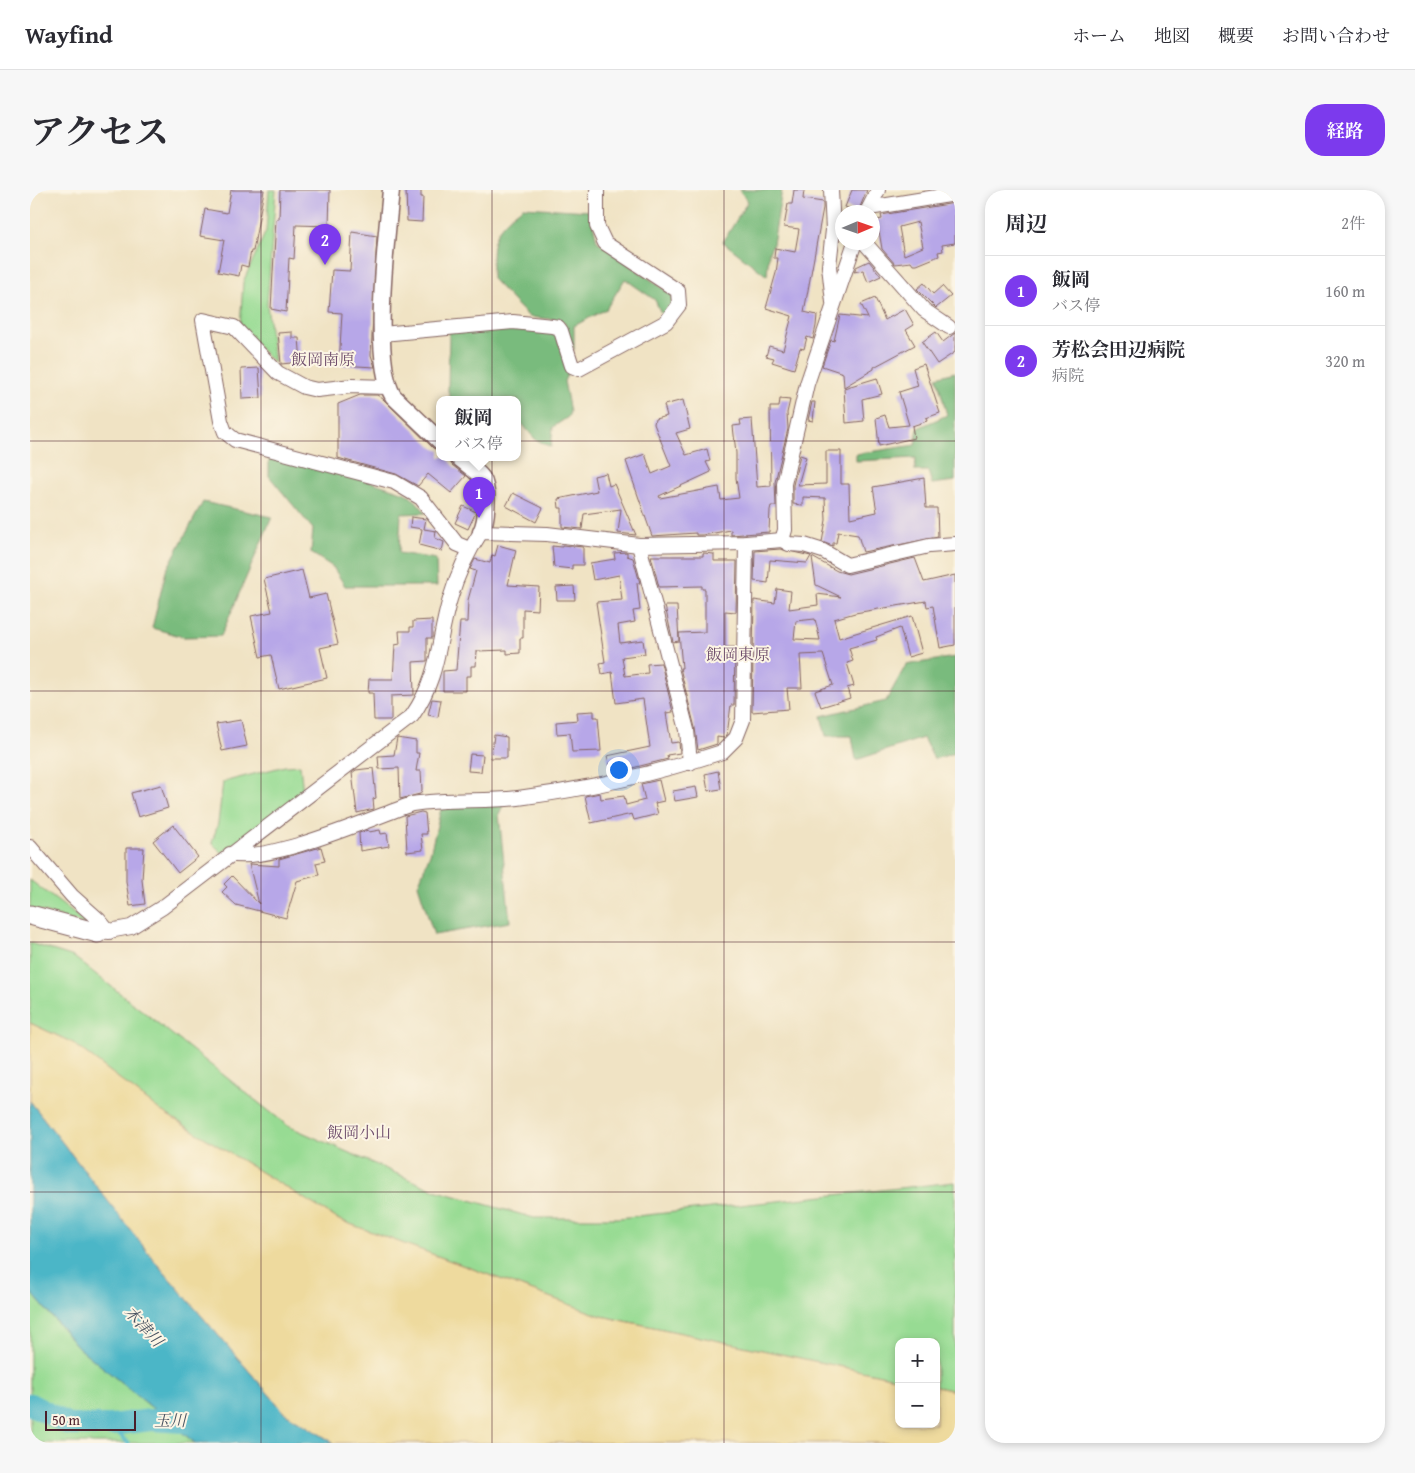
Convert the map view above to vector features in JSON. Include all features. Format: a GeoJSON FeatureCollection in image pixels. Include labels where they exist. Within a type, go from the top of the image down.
{"type":"FeatureCollection","features":[{"type":"Feature","properties":{"kind":"main road"},"geometry":{"type":"LineString","coordinates":[[30,915],[104,932]]}},
{"type":"Feature","properties":{"kind":"street"},"geometry":{"type":"LineString","coordinates":[[391,190],[382,300],[382,334],[388,387],[408,412],[436,437]]}},
{"type":"Feature","properties":{"kind":"street"},"geometry":{"type":"LineString","coordinates":[[382,334],[513,322],[558,327],[572,366],[579,369],[666,322],[679,305],[678,291],[605,243],[597,226],[597,190]]}},
{"type":"Feature","properties":{"kind":"street"},"geometry":{"type":"LineString","coordinates":[[831,190],[833,230],[830,281],[833,305]]}},
{"type":"Feature","properties":{"kind":"street"},"geometry":{"type":"LineString","coordinates":[[870,205],[878,190]]}},
{"type":"Feature","properties":{"kind":"street"},"geometry":{"type":"LineString","coordinates":[[880,208],[955,194]]}},
{"type":"Feature","properties":{"kind":"street"},"geometry":{"type":"LineString","coordinates":[[782,540],[785,530],[784,484],[807,384],[852,250]]}},
{"type":"Feature","properties":{"kind":"street"},"geometry":{"type":"LineString","coordinates":[[871,250],[929,314],[949,327]]}},
{"type":"Feature","properties":{"kind":"street"},"geometry":{"type":"LineString","coordinates":[[388,387],[352,386],[317,390],[304,387],[278,373],[234,327],[203,320],[220,421],[225,432],[240,441],[394,482],[421,498],[457,544],[469,549]]}},
{"type":"Feature","properties":{"kind":"street"},"geometry":{"type":"LineString","coordinates":[[30,847],[72,896],[99,920],[104,932],[131,927],[412,716],[428,690],[450,599],[469,549],[486,523],[485,490],[482,478],[463,461]]}},
{"type":"Feature","properties":{"kind":"street"},"geometry":{"type":"LineString","coordinates":[[481,532],[530,533],[639,545],[746,543],[782,540],[788,544],[804,545],[823,550],[847,564],[929,546],[955,544]]}},
{"type":"Feature","properties":{"kind":"street"},"geometry":{"type":"LineString","coordinates":[[230,854],[248,856],[284,848],[412,804],[433,801],[516,798],[608,784],[690,762],[727,748],[736,738],[743,720],[746,543]]}},
{"type":"Feature","properties":{"kind":"street"},"geometry":{"type":"LineString","coordinates":[[639,545],[686,730],[690,762]]}},
{"type":"Feature","properties":{"kind":"green space"},"geometry":{"type":"Polygon","coordinates":[[[269,190],[276,190],[267,304],[274,363],[240,328],[243,282],[266,231],[269,190]]]}},
{"type":"Feature","properties":{"kind":"green space"},"geometry":{"type":"Polygon","coordinates":[[[739,190],[782,190],[773,244],[769,252],[767,276],[723,242],[748,201],[739,190]]]}},
{"type":"Feature","properties":{"kind":"green space"},"geometry":{"type":"Polygon","coordinates":[[[523,207],[590,211],[597,241],[672,295],[673,305],[664,320],[655,300],[625,279],[606,309],[574,326],[574,350],[564,323],[560,320],[529,317],[492,279],[492,254],[495,237],[504,223],[523,207]]]}},
{"type":"Feature","properties":{"kind":"green space"},"geometry":{"type":"Polygon","coordinates":[[[507,326],[556,333],[569,371],[564,381],[570,412],[568,417],[553,427],[551,447],[535,439],[521,423],[521,396],[450,396],[448,391],[449,331],[507,326]]]}},
{"type":"Feature","properties":{"kind":"green space"},"geometry":{"type":"Polygon","coordinates":[[[955,372],[955,481],[932,484],[928,471],[915,471],[916,458],[856,461],[856,454],[915,445],[918,428],[947,415],[937,377],[955,372]]]}},
{"type":"Feature","properties":{"kind":"green space"},"geometry":{"type":"Polygon","coordinates":[[[269,453],[345,473],[405,493],[416,501],[426,513],[401,514],[399,553],[436,559],[437,586],[345,586],[333,567],[311,553],[313,529],[269,476],[269,453]]]}},
{"type":"Feature","properties":{"kind":"green space"},"geometry":{"type":"Polygon","coordinates":[[[203,502],[272,517],[221,636],[184,637],[152,628],[166,571],[203,502]]]}},
{"type":"Feature","properties":{"kind":"green space"},"geometry":{"type":"Polygon","coordinates":[[[955,657],[955,753],[934,759],[923,738],[856,760],[852,736],[826,736],[821,716],[886,701],[906,665],[955,657]]]}},
{"type":"Feature","properties":{"kind":"green space"},"geometry":{"type":"Polygon","coordinates":[[[300,765],[303,792],[222,853],[212,843],[218,823],[223,782],[285,766],[300,765]]]}},
{"type":"Feature","properties":{"kind":"green space"},"geometry":{"type":"Polygon","coordinates":[[[504,803],[499,814],[510,922],[434,935],[418,885],[430,854],[442,805],[504,803]]]}},
{"type":"Feature","properties":{"kind":"green space"},"geometry":{"type":"Polygon","coordinates":[[[30,880],[90,926],[30,908],[30,880]]]}},
{"type":"Feature","properties":{"kind":"green space"},"geometry":{"type":"Polygon","coordinates":[[[30,943],[74,957],[288,1126],[434,1190],[534,1218],[619,1218],[955,1182],[955,1391],[940,1388],[940,1338],[895,1338],[895,1378],[601,1316],[339,1220],[161,1111],[73,1043],[30,1023],[30,943]]]}},
{"type":"Feature","properties":{"kind":"green space"},"geometry":{"type":"Polygon","coordinates":[[[30,1291],[78,1347],[195,1443],[30,1443],[30,1291]]]}},
{"type":"Feature","properties":{"kind":"sand"},"geometry":{"type":"Polygon","coordinates":[[[30,1023],[73,1043],[161,1111],[339,1220],[601,1316],[895,1378],[895,1428],[940,1428],[940,1388],[955,1391],[955,1443],[334,1443],[285,1413],[157,1264],[30,1101],[30,1023]]]}},
{"type":"Feature","properties":{"kind":"water","name":"木津川"},"geometry":{"type":"Polygon","coordinates":[[[30,1101],[157,1264],[285,1413],[334,1443],[195,1443],[78,1347],[30,1291],[30,1101]]]}},
{"type":"Feature","properties":{"kind":"building"},"geometry":{"type":"Polygon","coordinates":[[[231,190],[264,190],[253,251],[251,251],[248,267],[241,265],[239,276],[218,272],[224,240],[200,236],[205,209],[227,213],[231,190]]]}},
{"type":"Feature","properties":{"kind":"building"},"geometry":{"type":"Polygon","coordinates":[[[280,190],[330,190],[329,226],[296,225],[294,259],[289,258],[286,312],[271,309],[276,219],[279,219],[280,190]]]}},
{"type":"Feature","properties":{"kind":"building"},"geometry":{"type":"Polygon","coordinates":[[[406,190],[421,190],[421,197],[423,197],[422,222],[407,221],[406,190]]]}},
{"type":"Feature","properties":{"kind":"building"},"geometry":{"type":"Polygon","coordinates":[[[794,190],[804,190],[803,199],[823,202],[823,208],[804,312],[817,315],[816,326],[813,339],[807,337],[804,349],[800,348],[794,369],[772,362],[774,358],[766,356],[769,346],[783,350],[792,316],[766,308],[776,273],[778,258],[774,258],[775,248],[795,252],[799,229],[784,227],[788,204],[792,204],[794,190]]]}},
{"type":"Feature","properties":{"kind":"building"},"geometry":{"type":"Polygon","coordinates":[[[852,190],[867,190],[861,205],[846,205],[852,190]]]}},
{"type":"Feature","properties":{"kind":"building"},"geometry":{"type":"Polygon","coordinates":[[[955,203],[955,243],[942,245],[943,251],[938,252],[939,256],[917,265],[913,265],[911,262],[895,264],[882,249],[880,219],[882,219],[881,215],[955,203]],[[918,222],[899,227],[904,255],[923,247],[918,222]]]}},
{"type":"Feature","properties":{"kind":"building"},"geometry":{"type":"Polygon","coordinates":[[[352,232],[377,236],[371,355],[375,367],[339,365],[342,313],[329,312],[332,270],[350,271],[352,232]]]}},
{"type":"Feature","properties":{"kind":"building"},"geometry":{"type":"Polygon","coordinates":[[[869,261],[881,276],[868,282],[863,270],[854,272],[856,267],[869,261]]]}},
{"type":"Feature","properties":{"kind":"building"},"geometry":{"type":"Polygon","coordinates":[[[924,283],[933,294],[942,286],[951,296],[936,308],[917,289],[924,283]]]}},
{"type":"Feature","properties":{"kind":"building"},"geometry":{"type":"Polygon","coordinates":[[[875,298],[885,320],[905,309],[914,325],[906,330],[915,345],[874,367],[874,369],[844,387],[843,373],[822,366],[831,340],[834,341],[840,315],[868,318],[861,304],[875,298]]]}},
{"type":"Feature","properties":{"kind":"building"},"geometry":{"type":"Polygon","coordinates":[[[292,332],[292,338],[299,338],[301,362],[281,364],[278,333],[292,332]]]}},
{"type":"Feature","properties":{"kind":"building"},"geometry":{"type":"Polygon","coordinates":[[[936,332],[943,342],[955,333],[955,352],[937,364],[922,342],[936,332]]]}},
{"type":"Feature","properties":{"kind":"building"},"geometry":{"type":"Polygon","coordinates":[[[924,364],[940,413],[926,418],[927,421],[912,426],[914,438],[879,446],[876,418],[885,415],[889,427],[909,425],[899,392],[918,386],[913,368],[924,364]]]}},
{"type":"Feature","properties":{"kind":"building"},"geometry":{"type":"Polygon","coordinates":[[[259,368],[261,398],[242,399],[241,369],[259,368]]]}},
{"type":"Feature","properties":{"kind":"building"},"geometry":{"type":"Polygon","coordinates":[[[877,378],[882,394],[862,399],[864,421],[846,423],[844,388],[877,378]]]}},
{"type":"Feature","properties":{"kind":"building"},"geometry":{"type":"Polygon","coordinates":[[[360,395],[377,395],[436,449],[436,461],[450,461],[466,476],[451,493],[428,474],[418,486],[396,474],[338,458],[338,404],[360,395]]]}},
{"type":"Feature","properties":{"kind":"building"},"geometry":{"type":"Polygon","coordinates":[[[780,399],[790,400],[787,413],[788,429],[775,482],[776,506],[771,506],[769,532],[731,535],[731,530],[703,535],[696,535],[696,533],[652,536],[626,461],[645,454],[652,474],[671,466],[654,424],[655,419],[667,416],[664,405],[683,400],[690,429],[676,433],[686,455],[707,449],[710,461],[706,462],[711,472],[659,496],[660,498],[719,487],[721,500],[739,498],[733,426],[741,425],[740,420],[752,419],[757,487],[771,486],[770,407],[779,407],[780,399]]]}},
{"type":"Feature","properties":{"kind":"building"},"geometry":{"type":"Polygon","coordinates":[[[812,402],[815,402],[813,421],[808,420],[812,402]]]}},
{"type":"Feature","properties":{"kind":"building"},"geometry":{"type":"Polygon","coordinates":[[[826,451],[841,451],[841,484],[849,484],[850,518],[877,512],[873,487],[924,478],[926,508],[937,508],[938,537],[863,552],[858,535],[838,532],[836,543],[833,543],[833,546],[822,542],[826,520],[825,498],[803,497],[803,505],[793,504],[793,485],[800,455],[806,457],[798,485],[826,484],[826,451]]]}},
{"type":"Feature","properties":{"kind":"building"},"geometry":{"type":"Polygon","coordinates":[[[606,473],[609,486],[614,484],[636,535],[618,533],[621,509],[584,514],[582,529],[562,527],[562,508],[559,508],[558,499],[597,491],[594,476],[606,473]]]}},
{"type":"Feature","properties":{"kind":"building"},"geometry":{"type":"Polygon","coordinates":[[[513,493],[543,508],[536,522],[506,506],[513,493]]]}},
{"type":"Feature","properties":{"kind":"building"},"geometry":{"type":"Polygon","coordinates":[[[463,506],[476,512],[468,529],[455,523],[463,506]]]}},
{"type":"Feature","properties":{"kind":"building"},"geometry":{"type":"Polygon","coordinates":[[[411,517],[426,519],[424,529],[436,531],[435,538],[444,542],[442,551],[419,545],[422,529],[410,527],[411,517]]]}},
{"type":"Feature","properties":{"kind":"building"},"geometry":{"type":"Polygon","coordinates":[[[498,545],[516,550],[508,585],[539,587],[538,610],[523,609],[523,638],[520,638],[520,653],[507,654],[507,650],[477,651],[476,666],[471,666],[471,676],[466,676],[466,691],[443,691],[443,671],[456,670],[460,622],[467,622],[468,600],[476,571],[470,569],[475,559],[490,563],[492,555],[495,556],[498,545]]]}},
{"type":"Feature","properties":{"kind":"building"},"geometry":{"type":"Polygon","coordinates":[[[562,545],[583,547],[583,565],[572,565],[572,569],[554,567],[552,546],[562,547],[562,545]]]}},
{"type":"Feature","properties":{"kind":"building"},"geometry":{"type":"Polygon","coordinates":[[[780,549],[811,556],[807,563],[770,560],[768,583],[754,581],[755,551],[780,549]]]}},
{"type":"Feature","properties":{"kind":"building"},"geometry":{"type":"Polygon","coordinates":[[[627,552],[627,556],[633,558],[640,583],[637,583],[640,610],[633,611],[635,622],[618,625],[620,643],[643,640],[645,654],[622,657],[625,676],[648,673],[647,664],[661,663],[673,712],[666,713],[671,743],[679,742],[680,753],[667,755],[668,759],[612,773],[607,756],[650,747],[643,699],[616,703],[612,672],[602,674],[600,663],[605,662],[596,602],[622,600],[619,575],[593,580],[590,563],[615,559],[614,553],[627,552]]]}},
{"type":"Feature","properties":{"kind":"building"},"geometry":{"type":"Polygon","coordinates":[[[703,553],[714,554],[714,561],[737,561],[736,612],[725,611],[725,647],[735,647],[734,705],[731,705],[727,735],[724,738],[717,737],[717,744],[698,750],[695,728],[680,668],[682,668],[679,633],[705,632],[705,589],[702,589],[702,586],[659,587],[651,556],[703,556],[703,553]]]}},
{"type":"Feature","properties":{"kind":"building"},"geometry":{"type":"Polygon","coordinates":[[[812,557],[837,571],[848,574],[915,558],[924,582],[955,575],[955,645],[940,648],[933,606],[927,607],[926,601],[855,613],[834,619],[839,638],[912,616],[922,653],[908,657],[900,628],[876,637],[877,640],[849,648],[853,661],[847,663],[854,686],[847,688],[850,698],[821,707],[815,691],[833,685],[823,654],[800,655],[802,688],[787,688],[789,709],[752,712],[754,600],[775,603],[777,589],[791,591],[789,609],[818,605],[817,594],[841,597],[816,585],[812,557]],[[815,619],[796,621],[794,639],[820,640],[815,619]]]}},
{"type":"Feature","properties":{"kind":"building"},"geometry":{"type":"Polygon","coordinates":[[[302,570],[309,598],[326,594],[338,644],[320,648],[327,678],[279,689],[271,655],[260,657],[251,616],[272,612],[264,579],[302,570]]]}},
{"type":"Feature","properties":{"kind":"building"},"geometry":{"type":"Polygon","coordinates":[[[574,586],[575,600],[557,600],[556,587],[574,586]]]}},
{"type":"Feature","properties":{"kind":"building"},"geometry":{"type":"Polygon","coordinates":[[[665,606],[677,606],[679,641],[673,642],[665,606]]]}},
{"type":"Feature","properties":{"kind":"building"},"geometry":{"type":"Polygon","coordinates":[[[432,620],[432,638],[427,638],[427,661],[413,662],[414,695],[391,696],[391,720],[374,720],[373,693],[368,693],[369,679],[393,679],[395,645],[400,644],[399,631],[410,631],[410,627],[413,627],[413,621],[432,620]]]}},
{"type":"Feature","properties":{"kind":"building"},"geometry":{"type":"Polygon","coordinates":[[[432,699],[441,700],[438,717],[428,715],[432,699]]]}},
{"type":"Feature","properties":{"kind":"building"},"geometry":{"type":"Polygon","coordinates":[[[594,711],[594,717],[598,717],[601,751],[572,752],[570,733],[557,734],[556,722],[578,720],[577,712],[594,711]]]}},
{"type":"Feature","properties":{"kind":"building"},"geometry":{"type":"Polygon","coordinates":[[[241,720],[247,746],[222,751],[216,724],[241,720]]]}},
{"type":"Feature","properties":{"kind":"building"},"geometry":{"type":"Polygon","coordinates":[[[494,735],[507,737],[507,758],[491,758],[494,735]]]}},
{"type":"Feature","properties":{"kind":"building"},"geometry":{"type":"Polygon","coordinates":[[[397,738],[416,741],[416,753],[419,753],[416,771],[421,771],[422,790],[420,794],[400,799],[399,768],[379,769],[378,756],[394,755],[397,738]]]}},
{"type":"Feature","properties":{"kind":"building"},"geometry":{"type":"Polygon","coordinates":[[[470,754],[483,755],[481,772],[468,771],[470,754]]]}},
{"type":"Feature","properties":{"kind":"building"},"geometry":{"type":"Polygon","coordinates":[[[373,768],[376,798],[373,799],[374,809],[357,813],[352,773],[356,770],[373,768]]]}},
{"type":"Feature","properties":{"kind":"building"},"geometry":{"type":"Polygon","coordinates":[[[718,771],[721,789],[708,791],[705,774],[718,771]]]}},
{"type":"Feature","properties":{"kind":"building"},"geometry":{"type":"Polygon","coordinates":[[[659,780],[664,801],[655,803],[658,814],[634,820],[632,814],[591,823],[585,796],[600,793],[601,799],[624,796],[626,805],[645,800],[641,784],[659,780]]]}},
{"type":"Feature","properties":{"kind":"building"},"geometry":{"type":"Polygon","coordinates":[[[161,785],[168,808],[138,817],[131,793],[161,785]]]}},
{"type":"Feature","properties":{"kind":"building"},"geometry":{"type":"Polygon","coordinates":[[[696,787],[698,797],[675,801],[673,791],[696,787]]]}},
{"type":"Feature","properties":{"kind":"building"},"geometry":{"type":"Polygon","coordinates":[[[421,812],[425,813],[427,834],[421,834],[423,850],[407,852],[405,816],[421,812]]]}},
{"type":"Feature","properties":{"kind":"building"},"geometry":{"type":"Polygon","coordinates":[[[173,825],[198,857],[178,873],[153,841],[173,825]]]}},
{"type":"Feature","properties":{"kind":"building"},"geometry":{"type":"Polygon","coordinates":[[[368,830],[369,832],[380,830],[381,834],[387,833],[389,846],[360,851],[359,833],[368,830]]]}},
{"type":"Feature","properties":{"kind":"building"},"geometry":{"type":"Polygon","coordinates":[[[321,847],[325,861],[316,863],[319,875],[297,881],[286,918],[236,905],[222,892],[227,887],[224,884],[232,876],[259,904],[249,864],[279,866],[279,859],[321,847]]]}},
{"type":"Feature","properties":{"kind":"building"},"geometry":{"type":"Polygon","coordinates":[[[126,848],[144,848],[142,880],[145,904],[130,906],[126,881],[126,848]]]}},
{"type":"Feature","properties":{"kind":"waterway","name":"玉川"},"geometry":{"type":"LineString","coordinates":[[30,1404],[70,1425],[111,1425],[151,1420],[183,1422],[199,1419]]}},
{"type":"Feature","properties":{"kind":"waterway"},"geometry":{"type":"LineString","coordinates":[[111,1425],[128,1443]]}},
{"type":"Feature","properties":{"kind":"place","name":"芳松会田辺病院"},"geometry":{"type":"Point","coordinates":[325,265]}},
{"type":"Feature","properties":{"kind":"place","name":"飯岡"},"geometry":{"type":"Point","coordinates":[479,518]}},
{"type":"Feature","properties":{"kind":"district","name":"飯岡南原"},"geometry":{"type":"Point","coordinates":[323,359]}},
{"type":"Feature","properties":{"kind":"district","name":"飯岡東原"},"geometry":{"type":"Point","coordinates":[738,654]}},
{"type":"Feature","properties":{"kind":"district","name":"飯岡小山"},"geometry":{"type":"Point","coordinates":[359,1132]}}]}
